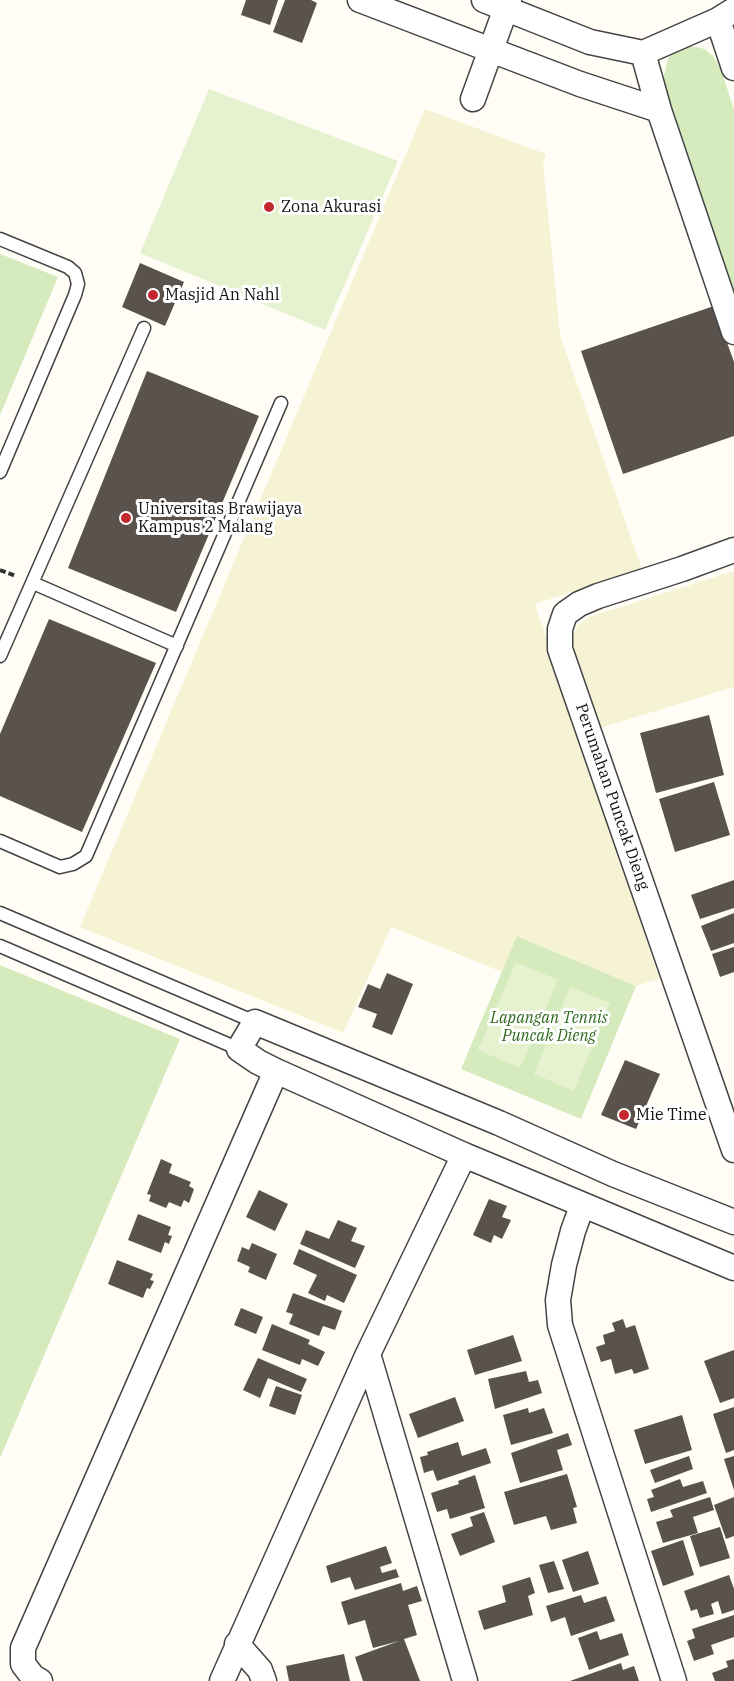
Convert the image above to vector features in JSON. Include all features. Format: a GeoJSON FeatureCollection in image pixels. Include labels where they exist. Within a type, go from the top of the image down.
{"type":"FeatureCollection","features":[{"type":"Feature","properties":{"kind":"street"},"geometry":{"type":"LineString","coordinates":[[360,0],[580,84],[660,110]]}},
{"type":"Feature","properties":{"kind":"street"},"geometry":{"type":"LineString","coordinates":[[473,99],[491,49],[499,3],[590,42],[643,53],[726,15],[734,68]]}},
{"type":"Feature","properties":{"kind":"street"},"geometry":{"type":"LineString","coordinates":[[643,53],[734,332]]}},
{"type":"Feature","properties":{"kind":"street","name":"Perumahan Puncak Dieng"},"geometry":{"type":"LineString","coordinates":[[734,549],[579,604],[565,614],[560,629],[560,649],[734,1150]]}},
{"type":"Feature","properties":{"kind":"street"},"geometry":{"type":"LineString","coordinates":[[734,1222],[613,1174],[499,1123],[255,1022],[239,1049],[276,1071],[464,1155],[734,1268]]}},
{"type":"Feature","properties":{"kind":"street"},"geometry":{"type":"LineString","coordinates":[[40,1681],[33,1677],[23,1664],[23,1648],[276,1071]]}},
{"type":"Feature","properties":{"kind":"street"},"geometry":{"type":"LineString","coordinates":[[222,1681],[368,1354],[464,1155]]}},
{"type":"Feature","properties":{"kind":"street"},"geometry":{"type":"LineString","coordinates":[[582,1206],[564,1265],[558,1300],[560,1325],[674,1681]]}},
{"type":"Feature","properties":{"kind":"street"},"geometry":{"type":"LineString","coordinates":[[368,1354],[465,1681]]}},
{"type":"Feature","properties":{"kind":"street"},"geometry":{"type":"LineString","coordinates":[[237,1644],[260,1670],[264,1681]]}},
{"type":"Feature","properties":{"kind":"lane"},"geometry":{"type":"LineString","coordinates":[[0,239],[68,267],[75,273],[78,284],[0,472]]}},
{"type":"Feature","properties":{"kind":"lane"},"geometry":{"type":"LineString","coordinates":[[0,656],[144,328]]}},
{"type":"Feature","properties":{"kind":"lane"},"geometry":{"type":"LineString","coordinates":[[0,842],[60,867],[73,864],[86,856],[281,404]]}},
{"type":"Feature","properties":{"kind":"lane"},"geometry":{"type":"LineString","coordinates":[[33,583],[177,645]]}},
{"type":"Feature","properties":{"kind":"lane"},"geometry":{"type":"LineString","coordinates":[[0,913],[255,1022]]}},
{"type":"Feature","properties":{"kind":"lane"},"geometry":{"type":"LineString","coordinates":[[0,946],[239,1049]]}},
{"type":"Feature","properties":{"kind":"shaded area"},"geometry":{"type":"Polygon","coordinates":[[[425,109],[546,154],[543,164],[560,335],[642,569],[535,604],[659,979],[636,986],[518,936],[502,972],[391,927],[343,1033],[80,927],[425,109]]]}},
{"type":"Feature","properties":{"kind":"shaded area"},"geometry":{"type":"Polygon","coordinates":[[[734,571],[734,687],[600,728],[571,640],[577,626],[589,617],[734,571]]]}},
{"type":"Feature","properties":{"kind":"green space"},"geometry":{"type":"Polygon","coordinates":[[[690,46],[705,49],[714,57],[721,70],[734,109],[734,297],[663,80],[668,58],[679,49],[690,46]]]}},
{"type":"Feature","properties":{"kind":"green space","name":"Zona Akurasi"},"geometry":{"type":"Polygon","coordinates":[[[209,89],[398,161],[325,330],[140,253],[209,89]]]}},
{"type":"Feature","properties":{"kind":"green space"},"geometry":{"type":"Polygon","coordinates":[[[0,254],[58,277],[0,415],[0,254]]]}},
{"type":"Feature","properties":{"kind":"green space","name":"Lapangan Tennis Puncak Dieng"},"geometry":{"type":"Polygon","coordinates":[[[517,936],[636,986],[581,1119],[461,1069],[517,936]]]}},
{"type":"Feature","properties":{"kind":"green space"},"geometry":{"type":"Polygon","coordinates":[[[516,962],[558,980],[520,1068],[478,1050],[516,962]]]}},
{"type":"Feature","properties":{"kind":"green space"},"geometry":{"type":"Polygon","coordinates":[[[0,965],[180,1039],[0,1458],[0,965]]]}},
{"type":"Feature","properties":{"kind":"green space"},"geometry":{"type":"Polygon","coordinates":[[[570,987],[610,1003],[574,1091],[534,1074],[570,987]]]}},
{"type":"Feature","properties":{"kind":"building"},"geometry":{"type":"Polygon","coordinates":[[[246,0],[278,0],[270,25],[241,15],[246,0]]]}},
{"type":"Feature","properties":{"kind":"building"},"geometry":{"type":"Polygon","coordinates":[[[285,0],[311,0],[317,3],[302,43],[273,32],[285,0]]]}},
{"type":"Feature","properties":{"kind":"building","name":"Masjid An Nahl"},"geometry":{"type":"Polygon","coordinates":[[[140,263],[184,282],[165,326],[122,307],[140,263]]]}},
{"type":"Feature","properties":{"kind":"building"},"geometry":{"type":"Polygon","coordinates":[[[714,306],[734,362],[734,436],[623,474],[581,351],[714,306]]]}},
{"type":"Feature","properties":{"kind":"building"},"geometry":{"type":"Polygon","coordinates":[[[147,371],[259,416],[176,612],[68,568],[147,371]]]}},
{"type":"Feature","properties":{"kind":"building"},"geometry":{"type":"Polygon","coordinates":[[[49,619],[156,663],[82,832],[0,796],[0,734],[49,619]]]}},
{"type":"Feature","properties":{"kind":"building"},"geometry":{"type":"Polygon","coordinates":[[[709,715],[724,775],[656,793],[640,733],[709,715]]]}},
{"type":"Feature","properties":{"kind":"building"},"geometry":{"type":"Polygon","coordinates":[[[714,782],[730,835],[675,852],[659,799],[714,782]]]}},
{"type":"Feature","properties":{"kind":"building"},"geometry":{"type":"Polygon","coordinates":[[[734,880],[734,908],[700,919],[691,895],[734,880]]]}},
{"type":"Feature","properties":{"kind":"building"},"geometry":{"type":"Polygon","coordinates":[[[734,913],[734,943],[711,951],[701,926],[734,913]]]}},
{"type":"Feature","properties":{"kind":"building"},"geometry":{"type":"Polygon","coordinates":[[[734,947],[734,972],[720,977],[712,954],[734,947]]]}},
{"type":"Feature","properties":{"kind":"building"},"geometry":{"type":"Polygon","coordinates":[[[387,973],[413,984],[392,1035],[372,1027],[377,1014],[358,1007],[368,984],[380,989],[387,973]]]}},
{"type":"Feature","properties":{"kind":"building"},"geometry":{"type":"Polygon","coordinates":[[[625,1060],[660,1074],[636,1129],[601,1115],[625,1060]]]}},
{"type":"Feature","properties":{"kind":"building"},"geometry":{"type":"Polygon","coordinates":[[[161,1159],[172,1164],[169,1173],[191,1182],[189,1186],[194,1189],[189,1203],[184,1200],[181,1207],[169,1202],[166,1208],[149,1201],[151,1195],[147,1194],[161,1159]]]}},
{"type":"Feature","properties":{"kind":"building"},"geometry":{"type":"Polygon","coordinates":[[[259,1190],[288,1204],[275,1231],[246,1217],[259,1190]]]}},
{"type":"Feature","properties":{"kind":"building"},"geometry":{"type":"Polygon","coordinates":[[[489,1199],[507,1206],[502,1217],[511,1220],[502,1239],[494,1235],[491,1243],[473,1235],[489,1199]]]}},
{"type":"Feature","properties":{"kind":"building"},"geometry":{"type":"Polygon","coordinates":[[[138,1214],[171,1227],[168,1235],[172,1236],[169,1244],[165,1242],[161,1253],[128,1240],[138,1214]]]}},
{"type":"Feature","properties":{"kind":"building"},"geometry":{"type":"Polygon","coordinates":[[[338,1220],[357,1228],[351,1241],[365,1246],[355,1268],[300,1244],[306,1230],[329,1239],[338,1220]]]}},
{"type":"Feature","properties":{"kind":"building"},"geometry":{"type":"Polygon","coordinates":[[[252,1243],[277,1254],[266,1280],[248,1272],[250,1267],[237,1261],[242,1247],[249,1250],[252,1243]]]}},
{"type":"Feature","properties":{"kind":"building"},"geometry":{"type":"Polygon","coordinates":[[[299,1249],[357,1275],[344,1303],[327,1295],[325,1301],[308,1293],[317,1275],[293,1264],[299,1249]]]}},
{"type":"Feature","properties":{"kind":"building"},"geometry":{"type":"Polygon","coordinates":[[[117,1260],[153,1274],[150,1280],[154,1281],[150,1289],[147,1288],[143,1298],[108,1284],[117,1260]]]}},
{"type":"Feature","properties":{"kind":"building"},"geometry":{"type":"Polygon","coordinates":[[[293,1293],[342,1311],[335,1330],[323,1326],[319,1336],[289,1324],[293,1314],[286,1312],[293,1293]]]}},
{"type":"Feature","properties":{"kind":"building"},"geometry":{"type":"Polygon","coordinates":[[[241,1308],[263,1317],[256,1334],[234,1325],[241,1308]]]}},
{"type":"Feature","properties":{"kind":"building"},"geometry":{"type":"Polygon","coordinates":[[[623,1319],[626,1328],[635,1325],[649,1369],[634,1374],[632,1369],[615,1374],[611,1359],[601,1362],[596,1347],[605,1344],[603,1335],[615,1331],[612,1323],[623,1319]]]}},
{"type":"Feature","properties":{"kind":"building"},"geometry":{"type":"Polygon","coordinates":[[[272,1324],[310,1340],[308,1344],[325,1352],[318,1366],[302,1359],[300,1365],[262,1350],[272,1324]]]}},
{"type":"Feature","properties":{"kind":"building"},"geometry":{"type":"Polygon","coordinates":[[[513,1335],[522,1361],[475,1375],[467,1350],[513,1335]]]}},
{"type":"Feature","properties":{"kind":"building"},"geometry":{"type":"Polygon","coordinates":[[[734,1350],[734,1398],[720,1403],[704,1361],[734,1350]]]}},
{"type":"Feature","properties":{"kind":"building"},"geometry":{"type":"Polygon","coordinates":[[[258,1358],[307,1379],[301,1392],[268,1378],[260,1398],[243,1390],[258,1358]]]}},
{"type":"Feature","properties":{"kind":"building"},"geometry":{"type":"Polygon","coordinates":[[[526,1371],[529,1382],[538,1380],[542,1393],[495,1409],[488,1379],[526,1371]]]}},
{"type":"Feature","properties":{"kind":"building"},"geometry":{"type":"Polygon","coordinates":[[[276,1386],[302,1395],[295,1415],[269,1406],[276,1386]]]}},
{"type":"Feature","properties":{"kind":"building"},"geometry":{"type":"Polygon","coordinates":[[[455,1397],[464,1421],[418,1438],[409,1414],[455,1397]]]}},
{"type":"Feature","properties":{"kind":"building"},"geometry":{"type":"Polygon","coordinates":[[[734,1407],[734,1450],[726,1453],[713,1414],[734,1407]]]}},
{"type":"Feature","properties":{"kind":"building"},"geometry":{"type":"Polygon","coordinates":[[[528,1408],[529,1413],[544,1408],[553,1433],[511,1445],[503,1415],[528,1408]]]}},
{"type":"Feature","properties":{"kind":"building"},"geometry":{"type":"Polygon","coordinates":[[[682,1415],[692,1450],[645,1464],[634,1430],[682,1415]]]}},
{"type":"Feature","properties":{"kind":"building"},"geometry":{"type":"Polygon","coordinates":[[[568,1433],[572,1445],[557,1450],[563,1470],[520,1483],[511,1453],[568,1433]]]}},
{"type":"Feature","properties":{"kind":"building"},"geometry":{"type":"Polygon","coordinates":[[[458,1442],[462,1456],[486,1448],[491,1463],[437,1481],[433,1470],[424,1473],[420,1457],[428,1455],[427,1452],[458,1442]]]}},
{"type":"Feature","properties":{"kind":"building"},"geometry":{"type":"Polygon","coordinates":[[[689,1456],[693,1469],[655,1483],[650,1470],[689,1456]]]}},
{"type":"Feature","properties":{"kind":"building"},"geometry":{"type":"Polygon","coordinates":[[[734,1456],[734,1490],[724,1459],[734,1456]]]}},
{"type":"Feature","properties":{"kind":"building"},"geometry":{"type":"Polygon","coordinates":[[[567,1474],[577,1507],[573,1508],[577,1523],[551,1530],[546,1516],[514,1525],[504,1492],[567,1474]]]}},
{"type":"Feature","properties":{"kind":"building"},"geometry":{"type":"Polygon","coordinates":[[[475,1475],[485,1508],[450,1519],[447,1509],[437,1512],[431,1493],[459,1484],[458,1481],[475,1475]]]}},
{"type":"Feature","properties":{"kind":"building"},"geometry":{"type":"Polygon","coordinates":[[[680,1479],[683,1487],[703,1481],[707,1493],[651,1512],[647,1499],[654,1497],[651,1490],[680,1479]]]}},
{"type":"Feature","properties":{"kind":"building"},"geometry":{"type":"Polygon","coordinates":[[[710,1497],[714,1510],[693,1517],[698,1533],[663,1543],[656,1522],[673,1517],[670,1510],[710,1497]]]}},
{"type":"Feature","properties":{"kind":"building"},"geometry":{"type":"Polygon","coordinates":[[[734,1497],[734,1536],[726,1539],[714,1505],[734,1497]]]}},
{"type":"Feature","properties":{"kind":"building"},"geometry":{"type":"Polygon","coordinates":[[[484,1512],[495,1542],[460,1556],[451,1534],[473,1526],[470,1517],[484,1512]]]}},
{"type":"Feature","properties":{"kind":"building"},"geometry":{"type":"Polygon","coordinates":[[[720,1527],[730,1558],[700,1567],[690,1536],[720,1527]]]}},
{"type":"Feature","properties":{"kind":"building"},"geometry":{"type":"Polygon","coordinates":[[[683,1540],[694,1575],[663,1586],[651,1551],[683,1540]]]}},
{"type":"Feature","properties":{"kind":"building"},"geometry":{"type":"Polygon","coordinates":[[[386,1546],[392,1563],[380,1567],[382,1573],[396,1569],[399,1577],[355,1590],[350,1577],[331,1583],[326,1566],[386,1546]]]}},
{"type":"Feature","properties":{"kind":"building"},"geometry":{"type":"Polygon","coordinates":[[[588,1551],[599,1584],[573,1592],[562,1560],[588,1551]]]}},
{"type":"Feature","properties":{"kind":"building"},"geometry":{"type":"Polygon","coordinates":[[[554,1561],[564,1589],[548,1593],[539,1565],[554,1561]]]}},
{"type":"Feature","properties":{"kind":"building"},"geometry":{"type":"Polygon","coordinates":[[[729,1575],[734,1589],[734,1610],[722,1614],[718,1601],[711,1604],[714,1614],[700,1618],[697,1609],[691,1611],[684,1591],[729,1575]]]}},
{"type":"Feature","properties":{"kind":"building"},"geometry":{"type":"Polygon","coordinates":[[[530,1577],[535,1593],[528,1596],[533,1615],[484,1630],[478,1611],[506,1602],[502,1586],[530,1577]]]}},
{"type":"Feature","properties":{"kind":"building"},"geometry":{"type":"Polygon","coordinates":[[[401,1583],[403,1591],[417,1586],[422,1601],[408,1605],[417,1635],[404,1639],[420,1681],[363,1681],[355,1657],[399,1641],[373,1648],[365,1620],[348,1625],[341,1602],[401,1583]]]}},
{"type":"Feature","properties":{"kind":"building"},"geometry":{"type":"Polygon","coordinates":[[[581,1595],[584,1603],[606,1596],[615,1621],[571,1636],[565,1617],[551,1622],[546,1606],[581,1595]]]}},
{"type":"Feature","properties":{"kind":"building"},"geometry":{"type":"Polygon","coordinates":[[[734,1615],[734,1637],[711,1645],[714,1654],[694,1661],[687,1641],[695,1638],[692,1629],[734,1615]]]}},
{"type":"Feature","properties":{"kind":"building"},"geometry":{"type":"Polygon","coordinates":[[[597,1631],[600,1640],[622,1633],[629,1655],[589,1670],[578,1638],[597,1631]]]}},
{"type":"Feature","properties":{"kind":"building"},"geometry":{"type":"Polygon","coordinates":[[[344,1654],[350,1681],[289,1681],[286,1666],[344,1654]]]}},
{"type":"Feature","properties":{"kind":"building"},"geometry":{"type":"Polygon","coordinates":[[[734,1659],[734,1681],[715,1681],[712,1673],[728,1667],[726,1661],[734,1659]]]}},
{"type":"Feature","properties":{"kind":"building"},"geometry":{"type":"Polygon","coordinates":[[[621,1663],[623,1670],[634,1666],[639,1681],[570,1681],[621,1663]]]}},
{"type":"Feature","properties":{"kind":"place","name":"Zona Akurasi"},"geometry":{"type":"Point","coordinates":[269,207]}},
{"type":"Feature","properties":{"kind":"place","name":"Masjid An Nahl"},"geometry":{"type":"Point","coordinates":[153,295]}},
{"type":"Feature","properties":{"kind":"place","name":"Universitas Brawijaya Kampus 2 Malang"},"geometry":{"type":"Point","coordinates":[126,518]}},
{"type":"Feature","properties":{"kind":"place","name":"Mie Time"},"geometry":{"type":"Point","coordinates":[624,1115]}}]}
